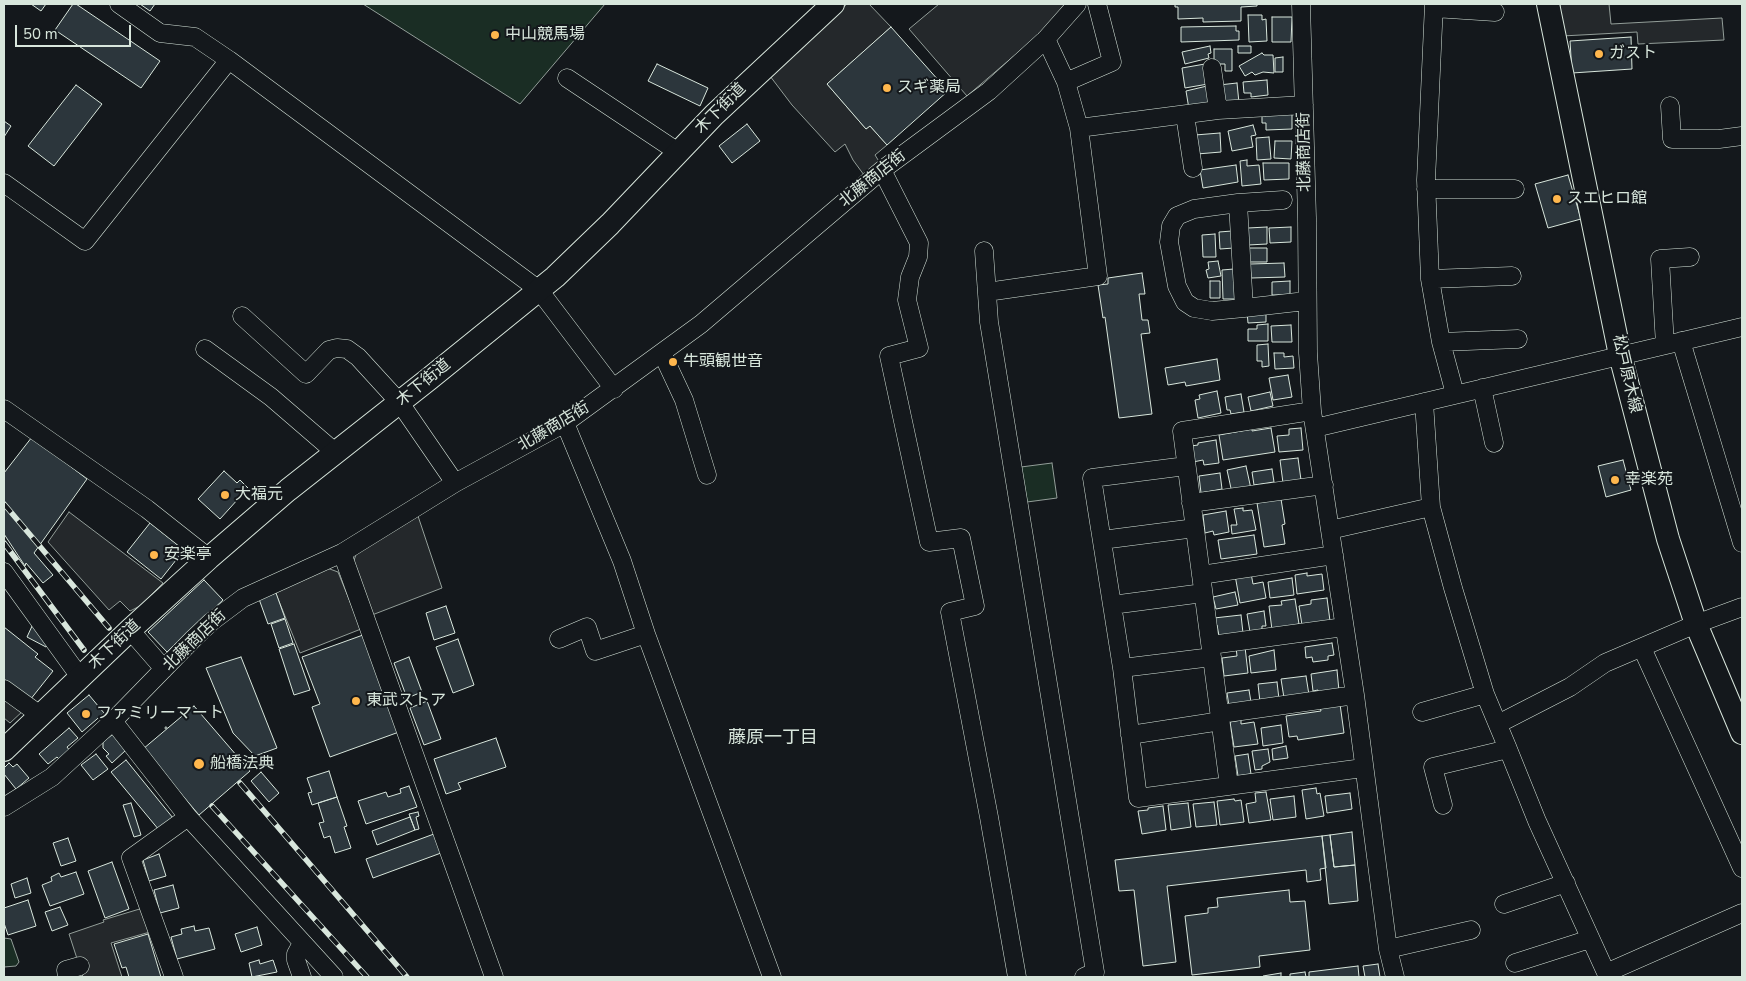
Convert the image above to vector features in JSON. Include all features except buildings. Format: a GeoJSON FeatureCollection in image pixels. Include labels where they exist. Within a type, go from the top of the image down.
{"type":"FeatureCollection","features":[{"type":"Feature","properties":{"kind":"main road","name":"木下街道"},"geometry":{"type":"LineString","coordinates":[[4,750],[130,630],[288,490],[336,454],[539,290],[610,224],[734,96],[833,4]]}},
{"type":"Feature","properties":{"kind":"main road","name":"松戸原木線"},"geometry":{"type":"LineString","coordinates":[[1548,4],[1620,355],[1668,539],[1696,624],[1742,733]]}},
{"type":"Feature","properties":{"kind":"street"},"geometry":{"type":"LineString","coordinates":[[119,4],[160,33],[195,37],[229,60],[539,290],[614,389]]}},
{"type":"Feature","properties":{"kind":"street","name":"北藤商店街"},"geometry":{"type":"LineString","coordinates":[[4,807],[52,777],[113,721],[211,622],[243,598],[342,553],[455,483],[565,423],[701,324],[882,170],[989,91],[1046,38],[1077,4]]}},
{"type":"Feature","properties":{"kind":"street"},"geometry":{"type":"LineString","coordinates":[[1066,82],[1112,62],[1097,4]]}},
{"type":"Feature","properties":{"kind":"street","name":"北藤商店街"},"geometry":{"type":"LineString","coordinates":[[1301,4],[1307,218],[1306,301],[1314,420],[1354,695],[1388,949],[1395,977]]}},
{"type":"Feature","properties":{"kind":"street"},"geometry":{"type":"LineString","coordinates":[[1455,394],[1441,342],[1430,278],[1426,189],[1434,6],[1495,12]]}},
{"type":"Feature","properties":{"kind":"street"},"geometry":{"type":"LineString","coordinates":[[988,292],[1098,276],[1079,128],[1066,82],[1046,38]]}},
{"type":"Feature","properties":{"kind":"street"},"geometry":{"type":"LineString","coordinates":[[4,183],[85,241],[229,60]]}},
{"type":"Feature","properties":{"kind":"street"},"geometry":{"type":"LineString","coordinates":[[1212,68],[1218,110]]}},
{"type":"Feature","properties":{"kind":"street"},"geometry":{"type":"LineString","coordinates":[[567,78],[678,152]]}},
{"type":"Feature","properties":{"kind":"street"},"geometry":{"type":"LineString","coordinates":[[1079,128],[1218,110],[1304,105]]}},
{"type":"Feature","properties":{"kind":"street"},"geometry":{"type":"LineString","coordinates":[[1670,106],[1672,139],[1719,139],[1742,136]]}},
{"type":"Feature","properties":{"kind":"street"},"geometry":{"type":"LineString","coordinates":[[1185,115],[1193,168]]}},
{"type":"Feature","properties":{"kind":"street"},"geometry":{"type":"LineString","coordinates":[[882,170],[919,243],[918,257],[910,277],[907,300],[919,348],[889,356],[929,542],[961,538],[974,606],[950,612],[1017,977]]}},
{"type":"Feature","properties":{"kind":"street"},"geometry":{"type":"LineString","coordinates":[[1426,189],[1515,189]]}},
{"type":"Feature","properties":{"kind":"street"},"geometry":{"type":"LineString","coordinates":[[1283,200],[1238,203],[1194,209],[1177,216],[1171,226],[1170,242],[1177,286],[1184,302],[1194,308],[1212,311],[1306,301]]}},
{"type":"Feature","properties":{"kind":"street"},"geometry":{"type":"LineString","coordinates":[[1238,203],[1244,308]]}},
{"type":"Feature","properties":{"kind":"street"},"geometry":{"type":"LineString","coordinates":[[984,251],[990,332],[1094,972],[1084,977]]}},
{"type":"Feature","properties":{"kind":"street"},"geometry":{"type":"LineString","coordinates":[[1690,257],[1660,259],[1673,343],[1742,543]]}},
{"type":"Feature","properties":{"kind":"street"},"geometry":{"type":"LineString","coordinates":[[1430,278],[1512,276]]}},
{"type":"Feature","properties":{"kind":"street"},"geometry":{"type":"LineString","coordinates":[[242,316],[306,374],[328,350],[347,349],[358,357],[400,403],[455,483]]}},
{"type":"Feature","properties":{"kind":"street"},"geometry":{"type":"LineString","coordinates":[[1229,786],[1182,431],[1314,420],[1424,402],[1742,327]]}},
{"type":"Feature","properties":{"kind":"street"},"geometry":{"type":"LineString","coordinates":[[1441,342],[1518,339]]}},
{"type":"Feature","properties":{"kind":"street"},"geometry":{"type":"LineString","coordinates":[[205,349],[271,397],[336,454]]}},
{"type":"Feature","properties":{"kind":"street"},"geometry":{"type":"LineString","coordinates":[[662,353],[684,400],[707,475]]}},
{"type":"Feature","properties":{"kind":"street"},"geometry":{"type":"LineString","coordinates":[[1482,388],[1494,443]]}},
{"type":"Feature","properties":{"kind":"street"},"geometry":{"type":"LineString","coordinates":[[1424,402],[1431,507],[1485,694],[1537,821],[1607,975],[1742,913]]}},
{"type":"Feature","properties":{"kind":"street"},"geometry":{"type":"LineString","coordinates":[[4,409],[147,509],[209,558]]}},
{"type":"Feature","properties":{"kind":"street"},"geometry":{"type":"LineString","coordinates":[[565,423],[622,561],[646,634],[772,977]]}},
{"type":"Feature","properties":{"kind":"street"},"geometry":{"type":"LineString","coordinates":[[1186,466],[1092,478],[1122,668],[1138,798],[1363,768]]}},
{"type":"Feature","properties":{"kind":"street"},"geometry":{"type":"LineString","coordinates":[[1191,503],[1324,485]]}},
{"type":"Feature","properties":{"kind":"street"},"geometry":{"type":"LineString","coordinates":[[1330,530],[1431,507]]}},
{"type":"Feature","properties":{"kind":"street"},"geometry":{"type":"LineString","coordinates":[[1102,540],[1195,528]]}},
{"type":"Feature","properties":{"kind":"street"},"geometry":{"type":"LineString","coordinates":[[342,553],[494,977]]}},
{"type":"Feature","properties":{"kind":"street"},"geometry":{"type":"LineString","coordinates":[[1112,605],[1334,555]]}},
{"type":"Feature","properties":{"kind":"street"},"geometry":{"type":"LineString","coordinates":[[7,578],[80,677]]}},
{"type":"Feature","properties":{"kind":"street"},"geometry":{"type":"LineString","coordinates":[[1498,724],[1570,687],[1605,664],[1696,624],[1742,607]]}},
{"type":"Feature","properties":{"kind":"street"},"geometry":{"type":"LineString","coordinates":[[558,639],[587,627],[595,651],[646,634]]}},
{"type":"Feature","properties":{"kind":"street"},"geometry":{"type":"LineString","coordinates":[[1122,668],[1344,627]]}},
{"type":"Feature","properties":{"kind":"street"},"geometry":{"type":"LineString","coordinates":[[130,630],[164,670]]}},
{"type":"Feature","properties":{"kind":"street"},"geometry":{"type":"LineString","coordinates":[[1642,648],[1742,868]]}},
{"type":"Feature","properties":{"kind":"street"},"geometry":{"type":"LineString","coordinates":[[4,689],[40,715]]}},
{"type":"Feature","properties":{"kind":"street"},"geometry":{"type":"LineString","coordinates":[[1422,712],[1485,694]]}},
{"type":"Feature","properties":{"kind":"street"},"geometry":{"type":"LineString","coordinates":[[1130,735],[1220,717],[1354,695]]}},
{"type":"Feature","properties":{"kind":"street"},"geometry":{"type":"LineString","coordinates":[[113,721],[188,817],[334,977]]}},
{"type":"Feature","properties":{"kind":"street"},"geometry":{"type":"LineString","coordinates":[[1443,805],[1433,767],[1508,749]]}},
{"type":"Feature","properties":{"kind":"street"},"geometry":{"type":"LineString","coordinates":[[174,977],[131,858],[188,817]]}},
{"type":"Feature","properties":{"kind":"street"},"geometry":{"type":"LineString","coordinates":[[1504,904],[1566,884]]}},
{"type":"Feature","properties":{"kind":"street"},"geometry":{"type":"LineString","coordinates":[[1388,949],[1471,930]]}},
{"type":"Feature","properties":{"kind":"street"},"geometry":{"type":"LineString","coordinates":[[1515,963],[1590,938]]}},
{"type":"Feature","properties":{"kind":"street"},"geometry":{"type":"LineString","coordinates":[[302,943],[296,954],[296,960],[302,977]]}},
{"type":"Feature","properties":{"kind":"green space","name":"中山競馬場"},"geometry":{"type":"Polygon","coordinates":[[[363,4],[605,4],[520,104],[363,4]]]}},
{"type":"Feature","properties":{"kind":"green space"},"geometry":{"type":"Polygon","coordinates":[[[1052,463],[1057,498],[1027,502],[1021,467],[1052,463]]]}},
{"type":"Feature","properties":{"kind":"green space"},"geometry":{"type":"Polygon","coordinates":[[[4,938],[11,939],[19,962],[16,966],[4,967],[4,938]]]}},
{"type":"Feature","properties":{"kind":"shaded area"},"geometry":{"type":"Polygon","coordinates":[[[847,4],[869,4],[891,27],[827,84],[866,129],[870,126],[887,145],[875,155],[880,163],[864,175],[853,160],[845,144],[835,152],[792,105],[770,76],[847,4]]]}},
{"type":"Feature","properties":{"kind":"shaded area"},"geometry":{"type":"Polygon","coordinates":[[[939,4],[1065,4],[1043,31],[967,96],[909,29],[939,4]]]}},
{"type":"Feature","properties":{"kind":"shaded area"},"geometry":{"type":"Polygon","coordinates":[[[1560,4],[1609,4],[1611,24],[1722,18],[1724,40],[1638,44],[1637,32],[1562,36],[1560,4]]]}},
{"type":"Feature","properties":{"kind":"shaded area"},"geometry":{"type":"Polygon","coordinates":[[[69,512],[163,583],[140,606],[130,611],[120,601],[109,610],[48,542],[69,512]]]}},
{"type":"Feature","properties":{"kind":"shaded area"},"geometry":{"type":"Polygon","coordinates":[[[418,516],[442,588],[372,615],[353,563],[357,552],[418,516]]]}},
{"type":"Feature","properties":{"kind":"shaded area"},"geometry":{"type":"Polygon","coordinates":[[[327,568],[338,572],[361,629],[300,653],[274,589],[327,568]]]}},
{"type":"Feature","properties":{"kind":"shaded area"},"geometry":{"type":"Polygon","coordinates":[[[4,694],[24,710],[10,723],[4,718],[4,694]]]}},
{"type":"Feature","properties":{"kind":"shaded area"},"geometry":{"type":"Polygon","coordinates":[[[143,908],[150,932],[111,943],[122,977],[83,977],[69,934],[104,922],[103,920],[143,908]]]}},
{"type":"Feature","properties":{"kind":"railway"},"geometry":{"type":"LineString","coordinates":[[4,504],[109,628]]}},
{"type":"Feature","properties":{"kind":"railway"},"geometry":{"type":"LineString","coordinates":[[4,543],[84,650]]}},
{"type":"Feature","properties":{"kind":"railway"},"geometry":{"type":"LineString","coordinates":[[240,783],[407,977]]}},
{"type":"Feature","properties":{"kind":"railway"},"geometry":{"type":"LineString","coordinates":[[212,806],[367,977]]}},
{"type":"Feature","properties":{"kind":"place","name":"中山競馬場"},"geometry":{"type":"Point","coordinates":[495,35]}},
{"type":"Feature","properties":{"kind":"place","name":"ガスト"},"geometry":{"type":"Point","coordinates":[1599,54]}},
{"type":"Feature","properties":{"kind":"place","name":"スギ薬局"},"geometry":{"type":"Point","coordinates":[887,88]}},
{"type":"Feature","properties":{"kind":"place","name":"スエヒロ館"},"geometry":{"type":"Point","coordinates":[1557,199]}},
{"type":"Feature","properties":{"kind":"place","name":"牛頭観世音"},"geometry":{"type":"Point","coordinates":[673,362]}},
{"type":"Feature","properties":{"kind":"place","name":"幸楽苑"},"geometry":{"type":"Point","coordinates":[1615,480]}},
{"type":"Feature","properties":{"kind":"place","name":"大福元"},"geometry":{"type":"Point","coordinates":[225,495]}},
{"type":"Feature","properties":{"kind":"place","name":"安楽亭"},"geometry":{"type":"Point","coordinates":[154,555]}},
{"type":"Feature","properties":{"kind":"place","name":"東武ストア"},"geometry":{"type":"Point","coordinates":[356,701]}},
{"type":"Feature","properties":{"kind":"place","name":"ファミリーマート"},"geometry":{"type":"Point","coordinates":[86,714]}},
{"type":"Feature","properties":{"kind":"place","name":"船橋法典"},"geometry":{"type":"Point","coordinates":[199,764]}},
{"type":"Feature","properties":{"kind":"district","name":"藤原一丁目"},"geometry":{"type":"Point","coordinates":[773,739]}}]}
